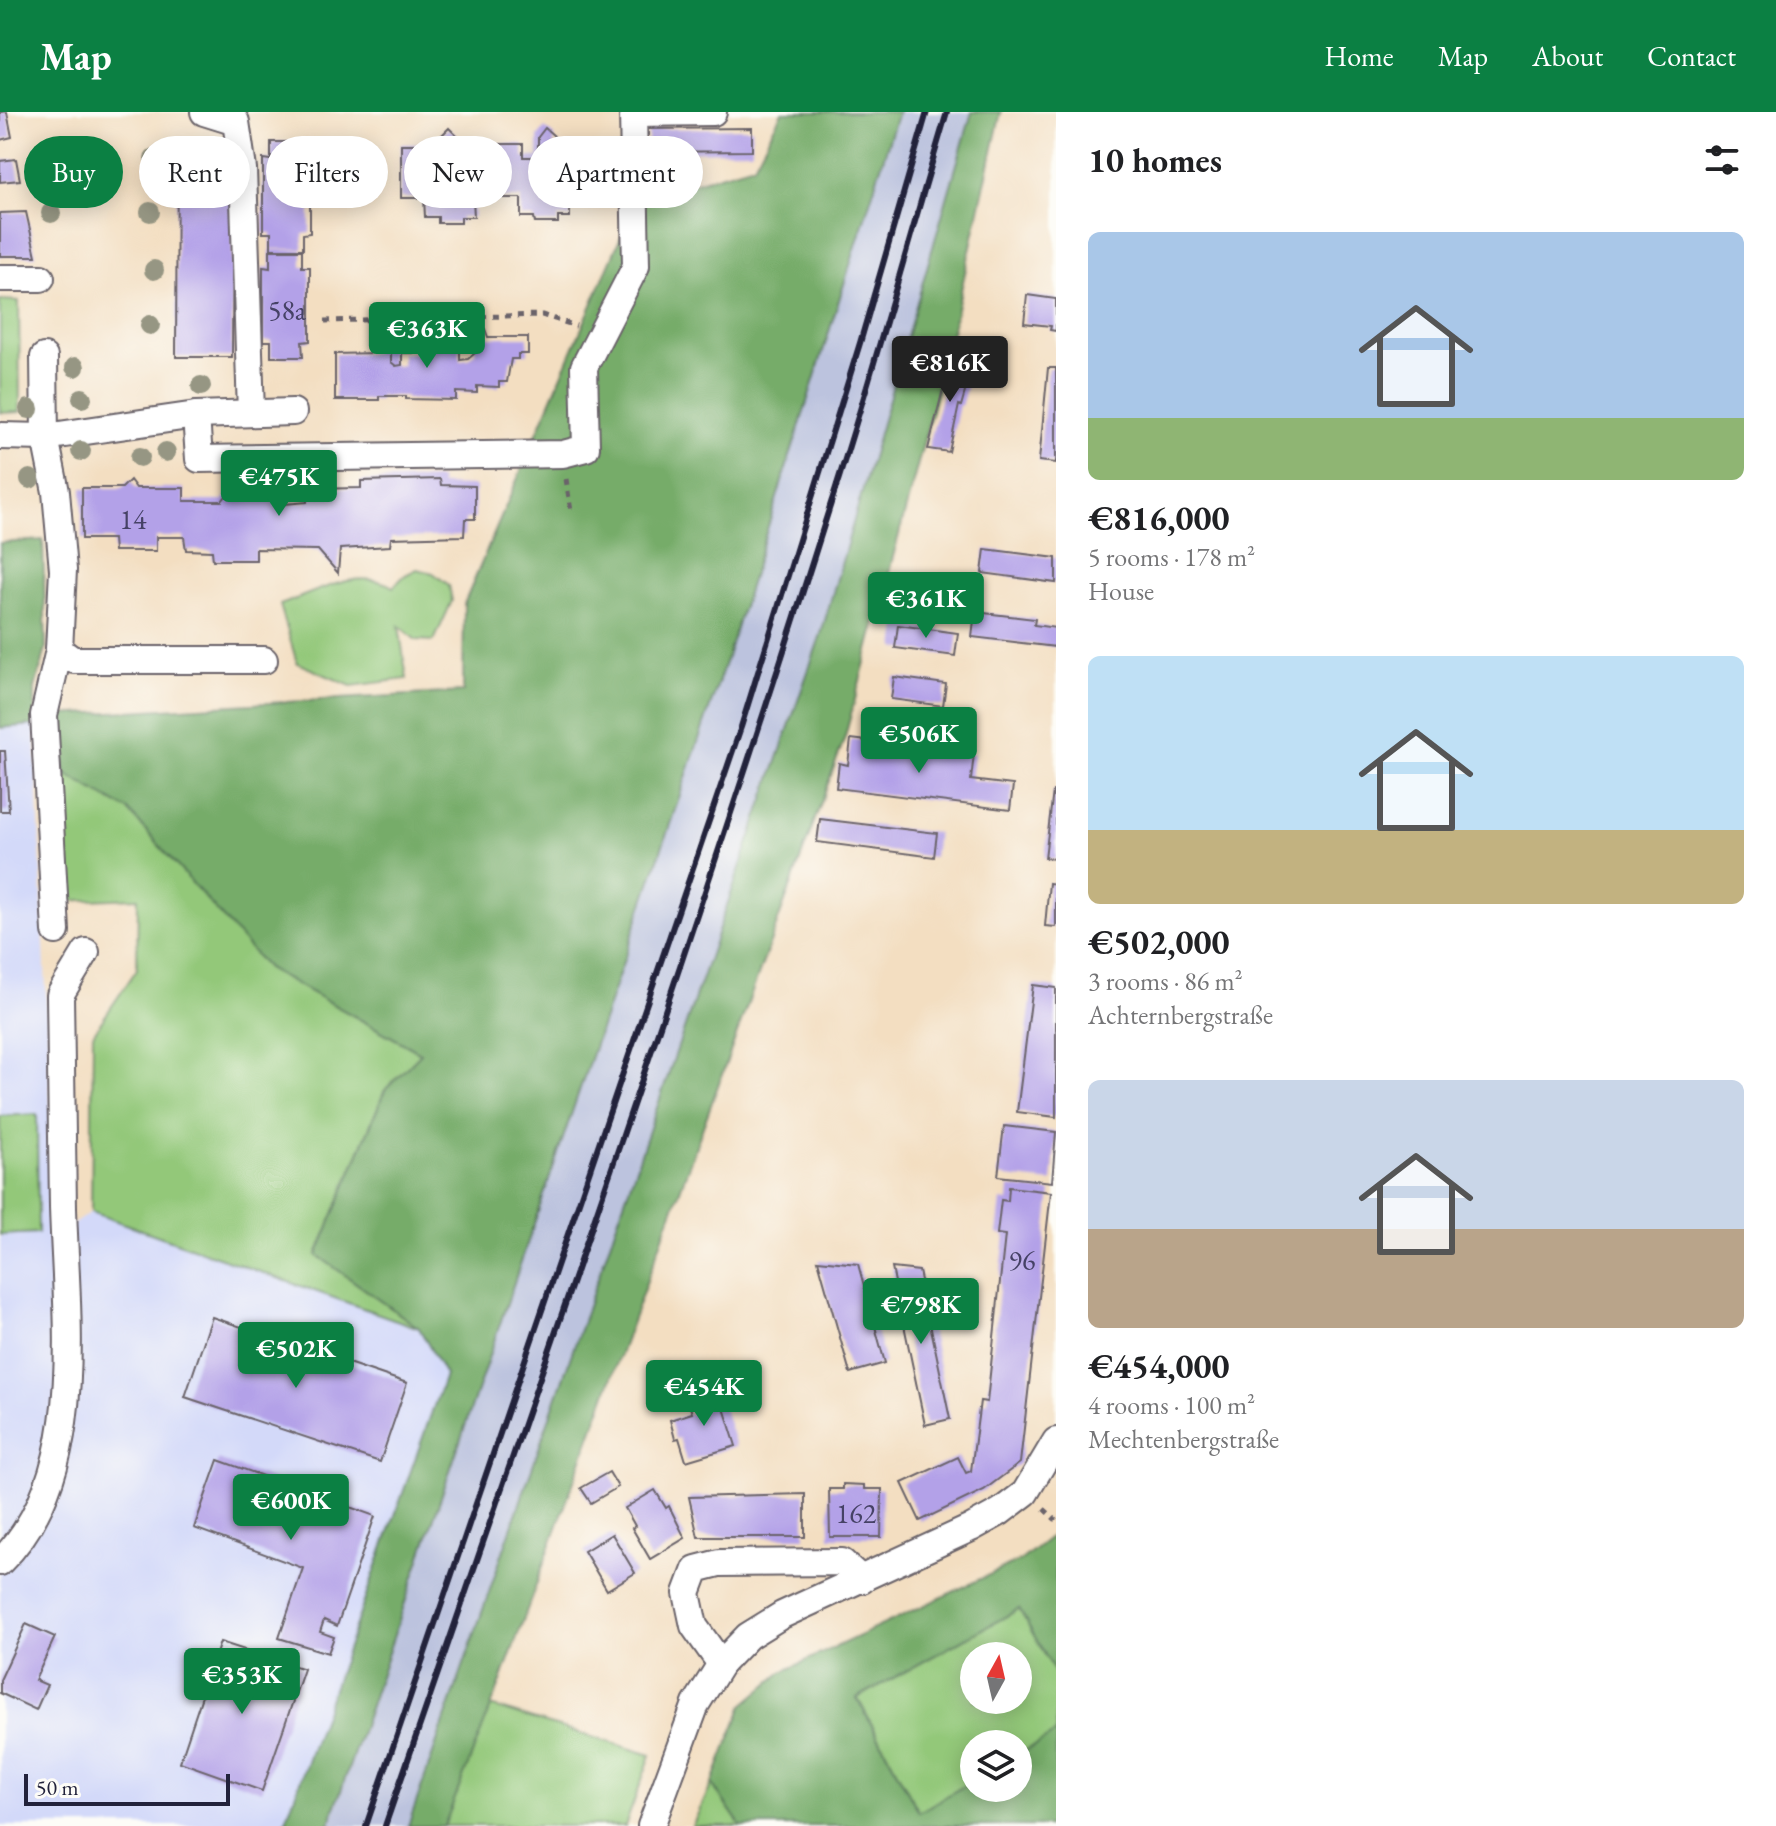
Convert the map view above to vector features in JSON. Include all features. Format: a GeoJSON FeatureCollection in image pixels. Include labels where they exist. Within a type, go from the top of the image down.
{"type":"FeatureCollection","features":[{"type":"Feature","properties":{"kind":"street"},"geometry":{"type":"LineString","coordinates":[[204,112],[236,122],[243,169],[251,413]]}},
{"type":"Feature","properties":{"kind":"street"},"geometry":{"type":"LineString","coordinates":[[196,415],[199,459],[563,454],[586,448],[584,367],[636,266],[633,112],[713,112]]}},
{"type":"Feature","properties":{"kind":"street"},"geometry":{"type":"LineString","coordinates":[[0,278],[41,278]]}},
{"type":"Feature","properties":{"kind":"street"},"geometry":{"type":"LineString","coordinates":[[44,357],[45,437],[56,492],[63,570],[59,650],[44,715],[56,931]]}},
{"type":"Feature","properties":{"kind":"street"},"geometry":{"type":"LineString","coordinates":[[0,436],[45,437],[196,415],[293,412]]}},
{"type":"Feature","properties":{"kind":"street"},"geometry":{"type":"LineString","coordinates":[[59,650],[73,660],[264,660]]}},
{"type":"Feature","properties":{"kind":"street"},"geometry":{"type":"LineString","coordinates":[[0,1562],[31,1522],[48,1484],[67,1394],[60,995],[86,952]]}},
{"type":"Feature","properties":{"kind":"street"},"geometry":{"type":"LineString","coordinates":[[651,1826],[696,1704],[721,1664],[748,1636],[782,1615],[862,1580],[1000,1512],[1025,1493],[1056,1441]]}},
{"type":"Feature","properties":{"kind":"street"},"geometry":{"type":"LineString","coordinates":[[721,1664],[694,1626],[687,1593],[696,1569],[719,1563],[842,1562],[862,1580]]}},
{"type":"Feature","properties":{"kind":"path"},"geometry":{"type":"LineString","coordinates":[[325,321],[542,315],[599,335]]}},
{"type":"Feature","properties":{"kind":"shaded area"},"geometry":{"type":"Polygon","coordinates":[[[898,112],[972,112],[821,634],[408,1826],[330,1826],[728,654],[898,112]]]}},
{"type":"Feature","properties":{"kind":"shaded area"},"geometry":{"type":"Polygon","coordinates":[[[35,725],[56,1236],[91,1212],[419,1328],[445,1375],[284,1826],[0,1826],[0,728],[35,725]]]}},
{"type":"Feature","properties":{"kind":"green space"},"geometry":{"type":"Polygon","coordinates":[[[782,112],[898,112],[728,654],[329,1826],[284,1826],[445,1375],[419,1328],[317,1255],[385,1090],[421,1053],[267,968],[128,810],[65,774],[58,715],[463,692],[464,604],[633,208],[703,208],[703,180],[754,165],[782,112]]]}},
{"type":"Feature","properties":{"kind":"green space"},"geometry":{"type":"Polygon","coordinates":[[[972,112],[1001,112],[945,362],[845,737],[500,1684],[444,1826],[408,1826],[821,634],[972,112]]]}},
{"type":"Feature","properties":{"kind":"green space"},"geometry":{"type":"Polygon","coordinates":[[[0,300],[19,301],[20,412],[0,413],[0,300]]]}},
{"type":"Feature","properties":{"kind":"green space"},"geometry":{"type":"Polygon","coordinates":[[[43,540],[46,649],[35,688],[35,725],[0,728],[0,543],[43,540]]]}},
{"type":"Feature","properties":{"kind":"green space"},"geometry":{"type":"Polygon","coordinates":[[[417,569],[433,573],[449,585],[452,601],[434,641],[416,640],[399,626],[407,679],[351,686],[297,663],[280,605],[352,580],[380,581],[393,587],[417,569]]]}},
{"type":"Feature","properties":{"kind":"green space"},"geometry":{"type":"Polygon","coordinates":[[[65,774],[128,810],[267,968],[421,1053],[385,1090],[317,1255],[419,1328],[91,1212],[93,1034],[137,969],[138,898],[61,901],[65,774]]]}},
{"type":"Feature","properties":{"kind":"green space"},"geometry":{"type":"Polygon","coordinates":[[[37,1114],[38,1233],[0,1235],[0,1116],[37,1114]]]}},
{"type":"Feature","properties":{"kind":"green space"},"geometry":{"type":"Polygon","coordinates":[[[1056,1532],[1056,1674],[1019,1609],[857,1698],[919,1812],[960,1788],[960,1802],[1032,1802],[1032,1747],[1056,1733],[1056,1826],[741,1826],[712,1784],[743,1705],[782,1672],[1021,1560],[1056,1532]]]}},
{"type":"Feature","properties":{"kind":"green space"},"geometry":{"type":"Polygon","coordinates":[[[1019,1609],[1056,1674],[1056,1733],[1032,1747],[1032,1730],[960,1730],[960,1788],[919,1812],[857,1697],[1019,1609]]]}},
{"type":"Feature","properties":{"kind":"green space"},"geometry":{"type":"Polygon","coordinates":[[[490,1706],[651,1755],[625,1826],[444,1826],[490,1706]]]}},
{"type":"Feature","properties":{"kind":"green space"},"geometry":{"type":"Polygon","coordinates":[[[712,1784],[738,1822],[741,1826],[692,1826],[712,1784]]]}},
{"type":"Feature","properties":{"kind":"building"},"geometry":{"type":"Polygon","coordinates":[[[0,112],[7,112],[12,137],[0,140],[0,112]]]}},
{"type":"Feature","properties":{"kind":"building"},"geometry":{"type":"Polygon","coordinates":[[[449,128],[457,136],[441,136],[449,128]]]}},
{"type":"Feature","properties":{"kind":"building"},"geometry":{"type":"Polygon","coordinates":[[[545,128],[554,136],[539,136],[545,128]]]}},
{"type":"Feature","properties":{"kind":"building"},"geometry":{"type":"Polygon","coordinates":[[[752,128],[752,151],[703,151],[703,136],[648,136],[648,129],[752,128]]]}},
{"type":"Feature","properties":{"kind":"building"},"geometry":{"type":"Polygon","coordinates":[[[401,144],[404,144],[404,198],[401,198],[401,144]]]}},
{"type":"Feature","properties":{"kind":"building"},"geometry":{"type":"Polygon","coordinates":[[[512,144],[523,144],[523,157],[528,157],[528,208],[570,208],[570,217],[558,217],[558,223],[535,223],[534,217],[521,217],[521,198],[512,198],[512,144]]]}},
{"type":"Feature","properties":{"kind":"building"},"geometry":{"type":"Polygon","coordinates":[[[16,159],[20,180],[0,182],[0,161],[16,159]]]}},
{"type":"Feature","properties":{"kind":"building"},"geometry":{"type":"Polygon","coordinates":[[[263,159],[266,159],[266,208],[310,208],[310,233],[303,234],[303,249],[271,249],[271,233],[263,233],[263,159]]]}},
{"type":"Feature","properties":{"kind":"building"},"geometry":{"type":"Polygon","coordinates":[[[177,208],[233,208],[232,357],[176,357],[177,208]]]}},
{"type":"Feature","properties":{"kind":"building"},"geometry":{"type":"Polygon","coordinates":[[[425,208],[474,208],[474,217],[461,217],[461,223],[438,223],[438,217],[425,217],[425,208]]]}},
{"type":"Feature","properties":{"kind":"building"},"geometry":{"type":"Polygon","coordinates":[[[26,212],[36,256],[0,256],[0,213],[26,212]]]}},
{"type":"Feature","properties":{"kind":"building"},"geometry":{"type":"Polygon","coordinates":[[[270,250],[302,250],[302,267],[310,267],[310,341],[302,342],[303,357],[271,357],[271,341],[263,341],[263,267],[270,268],[270,250]]]}},
{"type":"Feature","properties":{"kind":"building"},"geometry":{"type":"Polygon","coordinates":[[[1027,295],[1056,299],[1056,331],[1050,330],[1051,326],[1024,323],[1027,295]]]}},
{"type":"Feature","properties":{"kind":"building"},"geometry":{"type":"Polygon","coordinates":[[[478,329],[485,329],[488,337],[528,337],[528,354],[518,354],[518,359],[511,359],[507,382],[499,382],[499,387],[477,386],[477,393],[456,392],[456,400],[379,396],[379,400],[335,400],[335,354],[375,353],[375,345],[386,341],[391,346],[391,362],[396,366],[402,365],[402,353],[432,353],[432,346],[460,346],[460,360],[468,359],[475,353],[475,333],[478,329]]]}},
{"type":"Feature","properties":{"kind":"building"},"geometry":{"type":"Polygon","coordinates":[[[951,358],[974,360],[959,405],[949,452],[928,449],[951,358]]]}},
{"type":"Feature","properties":{"kind":"building"},"geometry":{"type":"Polygon","coordinates":[[[1048,368],[1056,368],[1056,463],[1039,461],[1048,368]]]}},
{"type":"Feature","properties":{"kind":"building"},"geometry":{"type":"Polygon","coordinates":[[[440,479],[441,485],[475,486],[475,519],[465,519],[464,536],[391,538],[390,546],[340,549],[338,573],[318,550],[256,549],[256,560],[213,560],[212,551],[186,550],[184,537],[156,537],[156,551],[114,551],[113,539],[82,539],[82,488],[122,488],[130,480],[136,488],[184,488],[184,501],[222,501],[229,492],[239,499],[285,499],[285,504],[307,502],[308,489],[361,488],[361,481],[440,479]]]}},
{"type":"Feature","properties":{"kind":"building"},"geometry":{"type":"Polygon","coordinates":[[[985,549],[1056,558],[1056,583],[982,573],[985,549]]]}},
{"type":"Feature","properties":{"kind":"building"},"geometry":{"type":"Polygon","coordinates":[[[975,612],[1035,619],[1034,625],[1056,628],[1056,647],[972,637],[975,612]]]}},
{"type":"Feature","properties":{"kind":"building"},"geometry":{"type":"Polygon","coordinates":[[[898,625],[958,633],[955,656],[895,648],[898,625]]]}},
{"type":"Feature","properties":{"kind":"building"},"geometry":{"type":"Polygon","coordinates":[[[894,677],[946,684],[943,706],[891,699],[894,677]]]}},
{"type":"Feature","properties":{"kind":"building"},"geometry":{"type":"Polygon","coordinates":[[[851,739],[974,754],[971,780],[1013,785],[1010,810],[836,788],[839,763],[848,765],[851,739]]]}},
{"type":"Feature","properties":{"kind":"building"},"geometry":{"type":"Polygon","coordinates":[[[0,751],[5,751],[9,811],[0,811],[0,751]]]}},
{"type":"Feature","properties":{"kind":"building"},"geometry":{"type":"Polygon","coordinates":[[[1053,791],[1056,791],[1056,859],[1045,858],[1053,791]]]}},
{"type":"Feature","properties":{"kind":"building"},"geometry":{"type":"Polygon","coordinates":[[[820,819],[937,833],[934,857],[817,842],[820,819]]]}},
{"type":"Feature","properties":{"kind":"building"},"geometry":{"type":"Polygon","coordinates":[[[1049,883],[1056,884],[1056,927],[1045,926],[1049,883]]]}},
{"type":"Feature","properties":{"kind":"building"},"geometry":{"type":"Polygon","coordinates":[[[1033,985],[1056,988],[1056,1117],[1017,1112],[1033,985]]]}},
{"type":"Feature","properties":{"kind":"building"},"geometry":{"type":"Polygon","coordinates":[[[1004,1126],[1056,1132],[1052,1182],[998,1176],[1004,1126]]]}},
{"type":"Feature","properties":{"kind":"building"},"geometry":{"type":"Polygon","coordinates":[[[1009,1187],[1051,1192],[1020,1463],[984,1490],[920,1521],[902,1483],[958,1457],[966,1473],[971,1471],[980,1401],[987,1402],[1005,1235],[997,1234],[1001,1200],[1008,1201],[1009,1187]]]}},
{"type":"Feature","properties":{"kind":"building"},"geometry":{"type":"Polygon","coordinates":[[[818,1260],[858,1264],[885,1363],[850,1373],[818,1260]]]}},
{"type":"Feature","properties":{"kind":"building"},"geometry":{"type":"Polygon","coordinates":[[[892,1268],[919,1271],[950,1419],[925,1425],[892,1268]]]}},
{"type":"Feature","properties":{"kind":"building"},"geometry":{"type":"Polygon","coordinates":[[[212,1317],[407,1383],[380,1462],[185,1397],[212,1317]]]}},
{"type":"Feature","properties":{"kind":"building"},"geometry":{"type":"Polygon","coordinates":[[[719,1392],[736,1446],[686,1461],[670,1420],[692,1413],[688,1401],[719,1392]]]}},
{"type":"Feature","properties":{"kind":"building"},"geometry":{"type":"Polygon","coordinates":[[[218,1460],[375,1516],[337,1626],[324,1620],[320,1632],[334,1637],[328,1653],[279,1638],[303,1568],[194,1528],[218,1460]]]}},
{"type":"Feature","properties":{"kind":"building"},"geometry":{"type":"Polygon","coordinates":[[[609,1472],[618,1487],[591,1503],[581,1488],[609,1472]]]}},
{"type":"Feature","properties":{"kind":"building"},"geometry":{"type":"Polygon","coordinates":[[[843,1484],[882,1489],[881,1537],[830,1537],[829,1489],[843,1489],[843,1484]]]}},
{"type":"Feature","properties":{"kind":"building"},"geometry":{"type":"Polygon","coordinates":[[[655,1490],[666,1508],[669,1506],[685,1538],[650,1559],[632,1528],[635,1526],[625,1508],[655,1490]]]}},
{"type":"Feature","properties":{"kind":"building"},"geometry":{"type":"Polygon","coordinates":[[[805,1494],[805,1537],[698,1537],[689,1497],[805,1494]]]}},
{"type":"Feature","properties":{"kind":"building"},"geometry":{"type":"Polygon","coordinates":[[[612,1534],[635,1573],[607,1590],[584,1551],[612,1534]]]}},
{"type":"Feature","properties":{"kind":"building"},"geometry":{"type":"Polygon","coordinates":[[[26,1624],[55,1637],[35,1680],[47,1685],[36,1710],[0,1693],[0,1680],[26,1624]]]}},
{"type":"Feature","properties":{"kind":"building"},"geometry":{"type":"Polygon","coordinates":[[[220,1642],[304,1669],[262,1791],[180,1762],[220,1642]]]}},
{"type":"Feature","properties":{"kind":"railway"},"geometry":{"type":"LineString","coordinates":[[366,1826],[741,727],[860,343],[927,112]]}},
{"type":"Feature","properties":{"kind":"railway"},"geometry":{"type":"LineString","coordinates":[[385,1826],[724,835],[876,357],[947,112]]}}]}
